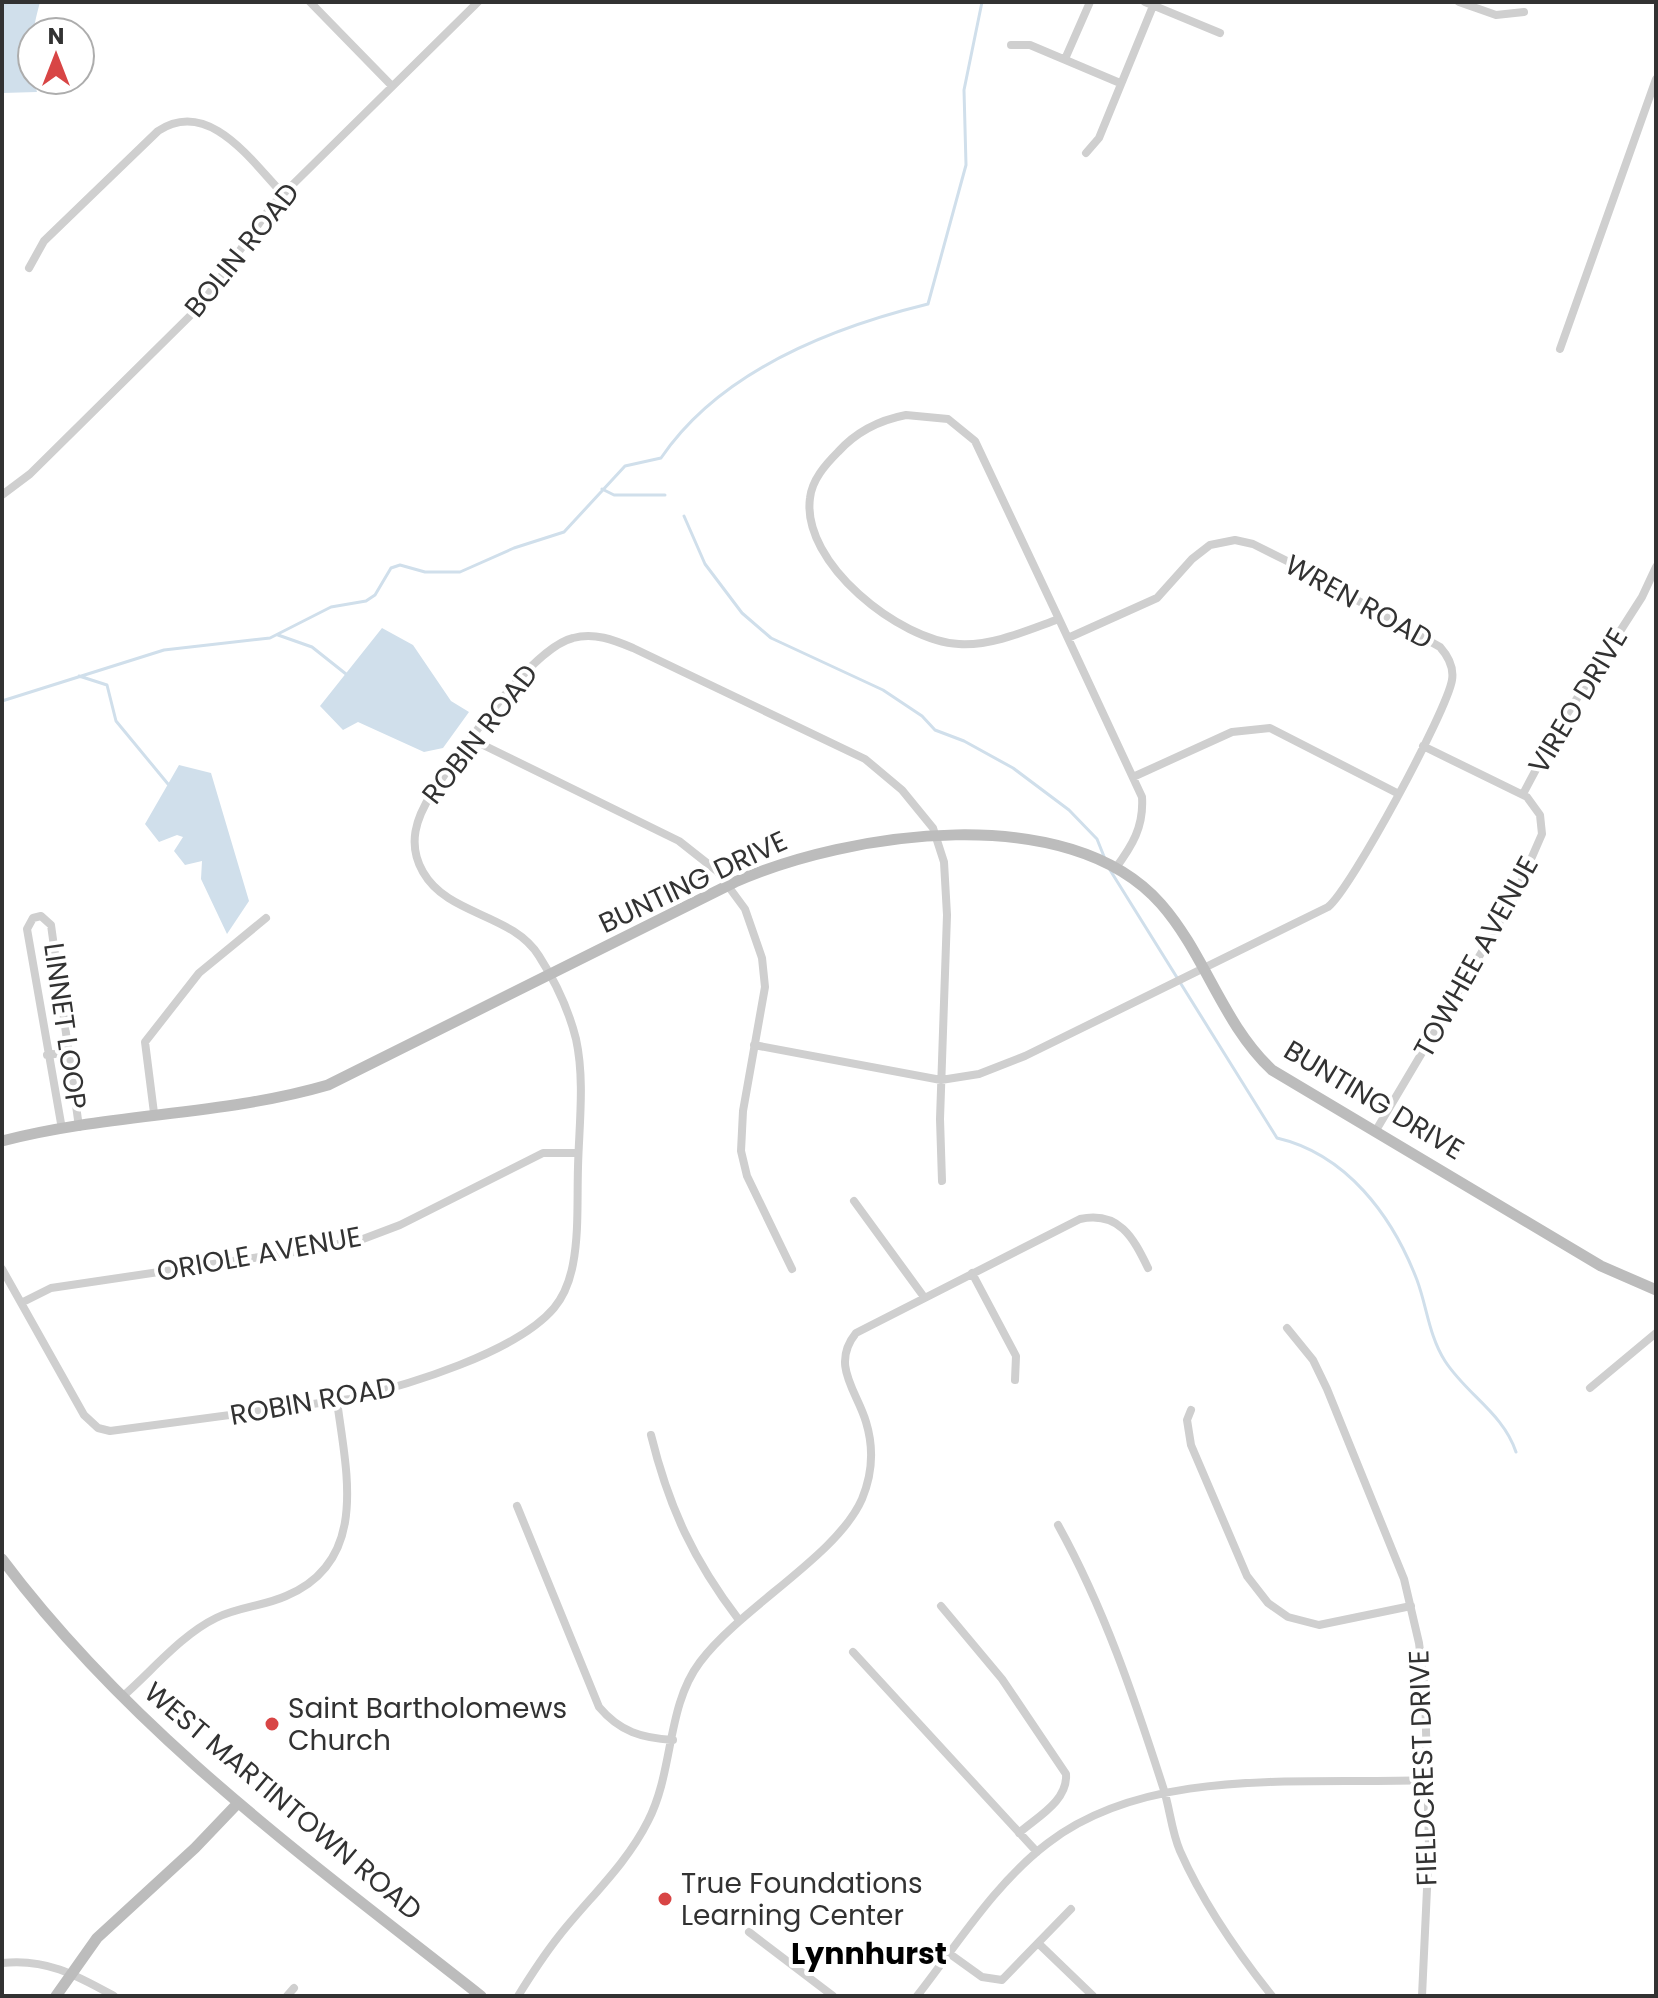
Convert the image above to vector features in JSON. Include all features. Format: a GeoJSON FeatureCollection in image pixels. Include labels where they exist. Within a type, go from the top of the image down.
{"type":"FeatureCollection","features":[{"type":"Feature","properties":{"kind":"street"},"geometry":{"type":"LineString","coordinates":[[310,2],[392,86]]}},
{"type":"Feature","properties":{"kind":"street","name":"BOLIN ROAD"},"geometry":{"type":"LineString","coordinates":[[2,495],[30,474],[200,306],[283,194],[478,2]]}},
{"type":"Feature","properties":{"kind":"street"},"geometry":{"type":"LineString","coordinates":[[1065,59],[1090,2]]}},
{"type":"Feature","properties":{"kind":"street"},"geometry":{"type":"LineString","coordinates":[[1459,2],[1496,15],[1524,12]]}},
{"type":"Feature","properties":{"kind":"street"},"geometry":{"type":"LineString","coordinates":[[1086,153],[1099,138],[1149,4],[1220,33]]}},
{"type":"Feature","properties":{"kind":"street"},"geometry":{"type":"LineString","coordinates":[[1011,45],[1030,45],[1120,83]]}},
{"type":"Feature","properties":{"kind":"street"},"geometry":{"type":"LineString","coordinates":[[1560,349],[1656,79]]}},
{"type":"Feature","properties":{"kind":"street"},"geometry":{"type":"LineString","coordinates":[[29,268],[44,241],[158,131],[171,123],[194,121],[219,130],[283,194]]}},
{"type":"Feature","properties":{"kind":"street"},"geometry":{"type":"LineString","coordinates":[[1059,619],[972,644],[938,641],[898,624],[865,598],[822,551],[809,518],[813,483],[841,448],[885,420],[917,414],[956,423],[979,446],[1142,797],[1142,817],[1132,846],[1115,869]]}},
{"type":"Feature","properties":{"kind":"street","name":"WREN ROAD"},"geometry":{"type":"LineString","coordinates":[[941,1080],[993,1070],[1335,901],[1423,746],[1452,681],[1451,665],[1444,651],[1293,564],[1245,541],[1227,540],[1210,545],[1192,559],[1157,598],[1068,638]]}},
{"type":"Feature","properties":{"kind":"street","name":"VIREO DRIVE"},"geometry":{"type":"LineString","coordinates":[[1523,794],[1558,728],[1642,597],[1656,567]]}},
{"type":"Feature","properties":{"kind":"street","name":"ROBIN ROAD"},"geometry":{"type":"LineString","coordinates":[[2,1269],[84,1415],[104,1430],[139,1429],[337,1401],[428,1378],[521,1333],[552,1310],[564,1294],[574,1262],[578,1055],[567,1011],[534,949],[518,933],[442,893],[428,881],[417,859],[414,840],[419,813],[529,667],[546,651],[574,637],[602,637],[633,648],[865,759],[902,790],[937,836],[946,875],[947,915],[941,1080],[942,1181]]}},
{"type":"Feature","properties":{"kind":"street"},"geometry":{"type":"LineString","coordinates":[[1133,777],[1232,732],[1270,728],[1397,793]]}},
{"type":"Feature","properties":{"kind":"street"},"geometry":{"type":"LineString","coordinates":[[473,740],[679,841],[705,860],[728,886],[751,921],[762,958],[764,1002],[741,1124],[741,1151],[758,1202],[792,1269]]}},
{"type":"Feature","properties":{"kind":"street"},"geometry":{"type":"LineString","coordinates":[[1423,746],[1523,794]]}},
{"type":"Feature","properties":{"kind":"street","name":"TOWHEE AVENUE"},"geometry":{"type":"LineString","coordinates":[[1375,1132],[1464,986],[1533,860],[1542,822],[1533,802],[1523,794]]}},
{"type":"Feature","properties":{"kind":"street","name":"BUNTING DRIVE"},"geometry":{"type":"LineString","coordinates":[[2,1141],[154,1113],[257,1101],[328,1085],[728,886],[815,853],[872,841],[937,836],[1055,844],[1115,869],[1144,887],[1164,907],[1243,1038],[1272,1070],[1601,1266],[1656,1290]]}},
{"type":"Feature","properties":{"kind":"street","name":"LINNET LOOP"},"geometry":{"type":"LineString","coordinates":[[62,1129],[27,929],[33,918],[41,916],[51,925],[79,1127]]}},
{"type":"Feature","properties":{"kind":"street"},"geometry":{"type":"LineString","coordinates":[[154,1113],[145,1042],[199,973],[266,918]]}},
{"type":"Feature","properties":{"kind":"street"},"geometry":{"type":"LineString","coordinates":[[754,1045],[941,1080]]}},
{"type":"Feature","properties":{"kind":"street"},"geometry":{"type":"LineString","coordinates":[[47,1055],[70,1052]]}},
{"type":"Feature","properties":{"kind":"street","name":"ORIOLE AVENUE"},"geometry":{"type":"LineString","coordinates":[[23,1302],[51,1288],[363,1239],[400,1225],[543,1153],[578,1153]]}},
{"type":"Feature","properties":{"kind":"street"},"geometry":{"type":"LineString","coordinates":[[854,1201],[924,1297]]}},
{"type":"Feature","properties":{"kind":"street"},"geometry":{"type":"LineString","coordinates":[[518,1996],[552,1945],[618,1868],[641,1835],[659,1797],[683,1694],[694,1671],[739,1620],[838,1534],[853,1516],[867,1484],[871,1458],[863,1411],[846,1376],[845,1353],[852,1338],[864,1327],[1073,1222],[1095,1217],[1110,1219],[1126,1229],[1148,1268]]}},
{"type":"Feature","properties":{"kind":"street"},"geometry":{"type":"LineString","coordinates":[[972,1273],[1016,1356],[1015,1380]]}},
{"type":"Feature","properties":{"kind":"street","name":"FIELDCREST DRIVE"},"geometry":{"type":"LineString","coordinates":[[1287,1328],[1313,1360],[1324,1381],[1404,1579],[1411,1606],[1422,1667],[1427,1780],[1427,1939],[1422,1996]]}},
{"type":"Feature","properties":{"kind":"street"},"geometry":{"type":"LineString","coordinates":[[1590,1388],[1656,1333]]}},
{"type":"Feature","properties":{"kind":"street"},"geometry":{"type":"LineString","coordinates":[[122,1697],[208,1622],[297,1591],[329,1562],[341,1539],[348,1508],[337,1401]]}},
{"type":"Feature","properties":{"kind":"street"},"geometry":{"type":"LineString","coordinates":[[1191,1410],[1187,1420],[1191,1445],[1247,1576],[1268,1603],[1298,1621],[1329,1625],[1411,1606]]}},
{"type":"Feature","properties":{"kind":"street"},"geometry":{"type":"LineString","coordinates":[[651,1435],[686,1540],[702,1569],[739,1620]]}},
{"type":"Feature","properties":{"kind":"street"},"geometry":{"type":"LineString","coordinates":[[517,1506],[599,1707],[630,1733],[673,1740]]}},
{"type":"Feature","properties":{"kind":"street"},"geometry":{"type":"LineString","coordinates":[[1058,1525],[1103,1613],[1164,1791],[1170,1823],[1186,1863],[1230,1939],[1272,1996]]}},
{"type":"Feature","properties":{"kind":"street","name":"WEST MARTINTOWN ROAD"},"geometry":{"type":"LineString","coordinates":[[2,1559],[122,1697],[238,1803],[481,1996]]}},
{"type":"Feature","properties":{"kind":"street"},"geometry":{"type":"LineString","coordinates":[[941,1606],[1002,1679],[1066,1774],[1065,1788],[1058,1799],[1019,1833]]}},
{"type":"Feature","properties":{"kind":"street"},"geometry":{"type":"LineString","coordinates":[[853,1652],[1037,1852]]}},
{"type":"Feature","properties":{"kind":"street"},"geometry":{"type":"LineString","coordinates":[[917,1996],[997,1894],[1037,1852],[1082,1822],[1164,1791],[1427,1780]]}},
{"type":"Feature","properties":{"kind":"street"},"geometry":{"type":"LineString","coordinates":[[56,1996],[104,1931],[195,1848],[238,1803]]}},
{"type":"Feature","properties":{"kind":"street"},"geometry":{"type":"LineString","coordinates":[[950,1954],[982,1977],[1002,1980],[1071,1909]]}},
{"type":"Feature","properties":{"kind":"street"},"geometry":{"type":"LineString","coordinates":[[749,1932],[833,1996]]}},
{"type":"Feature","properties":{"kind":"street"},"geometry":{"type":"LineString","coordinates":[[1038,1943],[1093,1996]]}},
{"type":"Feature","properties":{"kind":"street"},"geometry":{"type":"LineString","coordinates":[[2,1963],[31,1961],[72,1973],[114,1996]]}},
{"type":"Feature","properties":{"kind":"street"},"geometry":{"type":"LineString","coordinates":[[287,1996],[294,1988]]}},
{"type":"Feature","properties":{"kind":"water"},"geometry":{"type":"Polygon","coordinates":[[[2,2],[40,2],[36,16],[16,16],[16,93],[2,93],[2,2]]]}},
{"type":"Feature","properties":{"kind":"water"},"geometry":{"type":"Polygon","coordinates":[[[382,628],[413,645],[451,701],[469,712],[443,748],[424,752],[358,722],[343,730],[320,706],[382,628]]]}},
{"type":"Feature","properties":{"kind":"water"},"geometry":{"type":"Polygon","coordinates":[[[179,765],[211,773],[249,901],[227,934],[201,879],[202,861],[185,865],[174,851],[183,837],[177,835],[159,842],[145,824],[179,765]]]}},
{"type":"Feature","properties":{"kind":"waterway"},"geometry":{"type":"LineString","coordinates":[[2,701],[164,650],[270,638],[331,607],[366,601],[375,595],[391,568],[400,565],[425,572],[460,572],[514,548],[564,532],[625,466],[661,458],[685,427],[746,377],[816,340],[928,304],[966,165],[964,90],[982,2]]}},
{"type":"Feature","properties":{"kind":"waterway"},"geometry":{"type":"LineString","coordinates":[[602,489],[614,495],[665,495]]}},
{"type":"Feature","properties":{"kind":"waterway"},"geometry":{"type":"LineString","coordinates":[[684,516],[705,564],[742,613],[771,638],[883,690],[922,716],[935,730],[964,741],[1013,768],[1069,810],[1097,839],[1105,859]]}},
{"type":"Feature","properties":{"kind":"waterway"},"geometry":{"type":"LineString","coordinates":[[278,635],[312,647],[346,674]]}},
{"type":"Feature","properties":{"kind":"waterway"},"geometry":{"type":"LineString","coordinates":[[79,676],[107,685],[116,721],[168,784]]}},
{"type":"Feature","properties":{"kind":"waterway"},"geometry":{"type":"LineString","coordinates":[[1110,870],[1277,1138],[1302,1146],[1324,1158],[1345,1173],[1380,1211],[1407,1256],[1435,1342],[1445,1361],[1503,1426],[1516,1452]]}},
{"type":"Feature","properties":{"kind":"place","name":"Saint Bartholomews Church"},"geometry":{"type":"Point","coordinates":[272,1724]}},
{"type":"Feature","properties":{"kind":"place","name":"True Foundations Learning Center"},"geometry":{"type":"Point","coordinates":[665,1899]}},
{"type":"Feature","properties":{"kind":"district","name":"Lynnhurst"},"geometry":{"type":"Point","coordinates":[869,1953]}}]}
